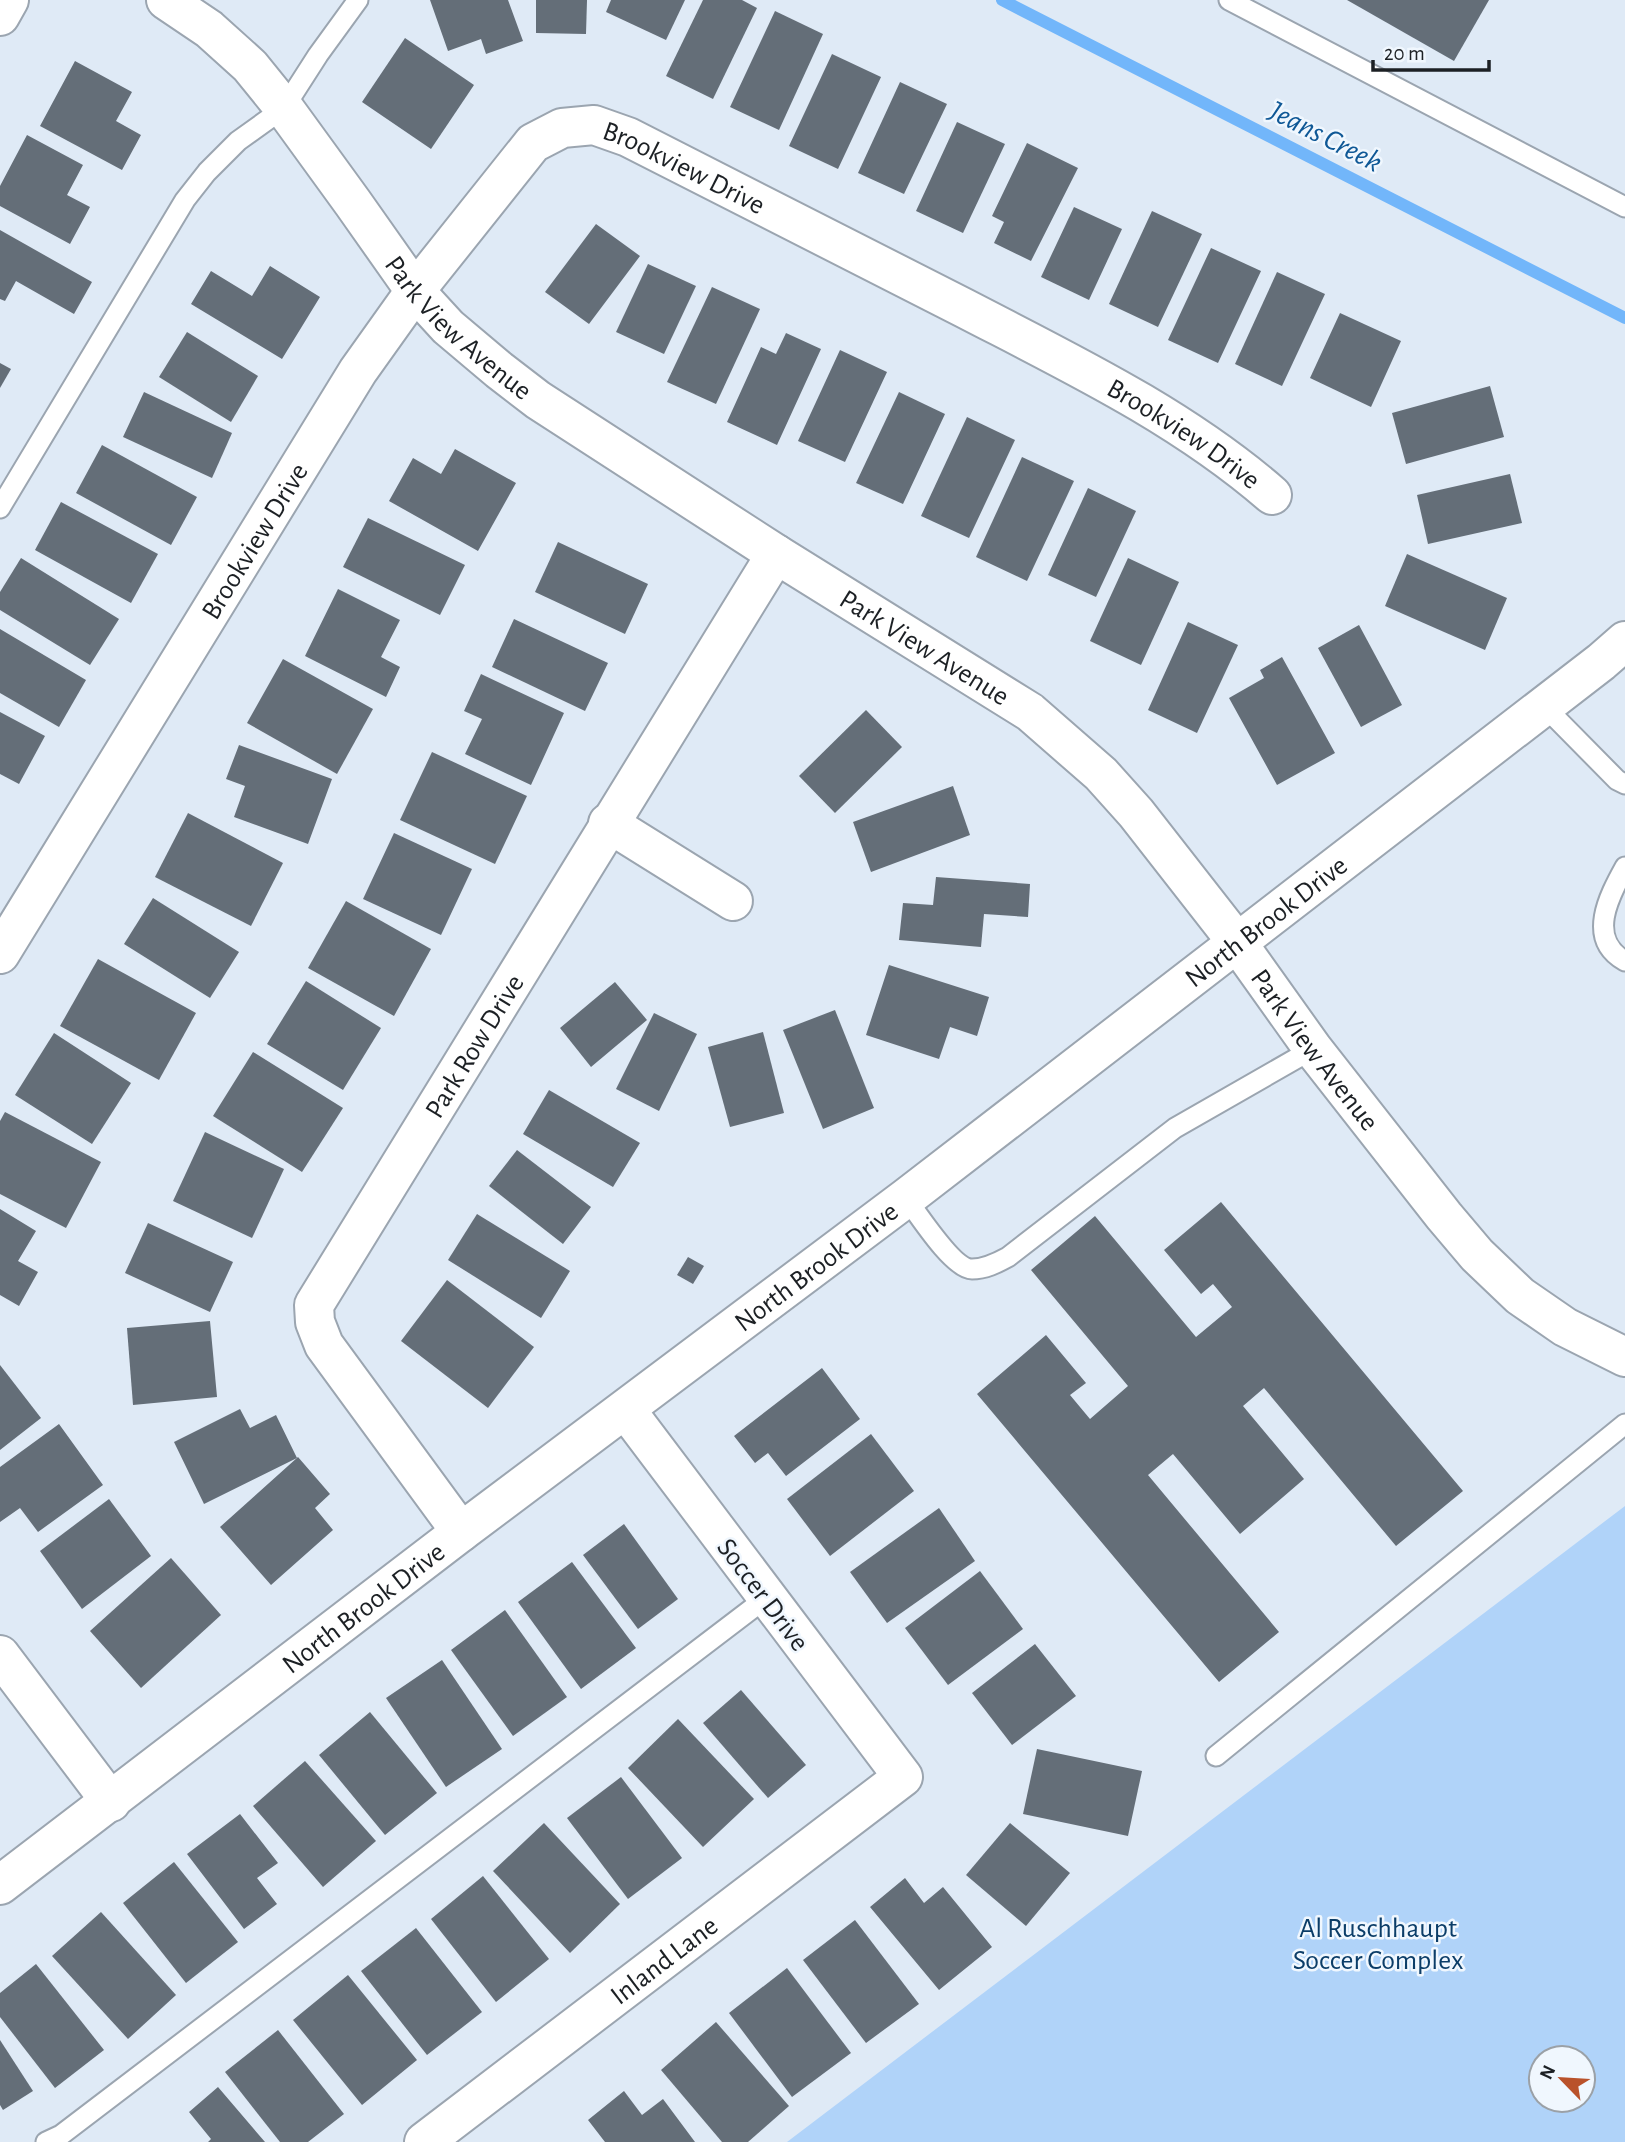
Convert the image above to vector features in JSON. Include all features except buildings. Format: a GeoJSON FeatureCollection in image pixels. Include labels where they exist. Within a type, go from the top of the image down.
{"type":"FeatureCollection","features":[{"type":"Feature","properties":{"kind":"street"},"geometry":{"type":"LineString","coordinates":[[0,16],[9,0]]}},
{"type":"Feature","properties":{"kind":"street","name":"Park View Avenue"},"geometry":{"type":"LineString","coordinates":[[166,0],[209,29],[250,66],[284,108],[415,291],[447,327],[538,400],[776,554],[1030,712],[1101,774],[1136,813],[1236,942],[1313,1049],[1477,1255],[1520,1296],[1565,1327],[1625,1357]]}},
{"type":"Feature","properties":{"kind":"street","name":"Brookview Drive"},"geometry":{"type":"LineString","coordinates":[[0,954],[358,370],[415,291],[533,143],[562,128],[594,125],[628,137],[1070,363],[1188,431],[1239,466],[1272,495]]}},
{"type":"Feature","properties":{"kind":"street","name":"Park Row Drive"},"geometry":{"type":"LineString","coordinates":[[461,1532],[324,1345],[315,1322],[314,1305],[608,823],[776,554]]}},
{"type":"Feature","properties":{"kind":"street","name":"North Brook Drive"},"geometry":{"type":"LineString","coordinates":[[0,1885],[461,1532],[906,1198],[1625,641]]}},
{"type":"Feature","properties":{"kind":"street"},"geometry":{"type":"LineString","coordinates":[[608,823],[733,901]]}},
{"type":"Feature","properties":{"kind":"street","name":"Soccer Drive"},"geometry":{"type":"LineString","coordinates":[[626,1410],[903,1777]]}},
{"type":"Feature","properties":{"kind":"street"},"geometry":{"type":"LineString","coordinates":[[0,1655],[111,1802]]}},
{"type":"Feature","properties":{"kind":"street","name":"Inland Lane"},"geometry":{"type":"LineString","coordinates":[[424,2142],[903,1777]]}},
{"type":"Feature","properties":{"kind":"lane"},"geometry":{"type":"LineString","coordinates":[[0,508],[185,200],[207,172],[238,141],[284,108],[358,0]]}},
{"type":"Feature","properties":{"kind":"lane"},"geometry":{"type":"LineString","coordinates":[[1229,0],[1625,207]]}},
{"type":"Feature","properties":{"kind":"lane"},"geometry":{"type":"LineString","coordinates":[[1543,705],[1617,780],[1625,784]]}},
{"type":"Feature","properties":{"kind":"lane"},"geometry":{"type":"LineString","coordinates":[[1625,867],[1603,912],[1604,938],[1625,961]]}},
{"type":"Feature","properties":{"kind":"lane"},"geometry":{"type":"LineString","coordinates":[[906,1198],[956,1262],[969,1270],[988,1267],[1008,1257],[1175,1128],[1313,1049]]}},
{"type":"Feature","properties":{"kind":"lane"},"geometry":{"type":"LineString","coordinates":[[1216,1756],[1625,1424]]}},
{"type":"Feature","properties":{"kind":"lane"},"geometry":{"type":"LineString","coordinates":[[46,2142],[72,2127],[766,1598]]}},
{"type":"Feature","properties":{"kind":"green space","name":"Al Ruschhaupt Soccer Complex"},"geometry":{"type":"Polygon","coordinates":[[[1625,1506],[1625,2142],[787,2142],[1625,1506]]]}},
{"type":"Feature","properties":{"kind":"waterway","name":"Jeans Creek"},"geometry":{"type":"LineString","coordinates":[[1002,0],[1625,318]]}}]}
